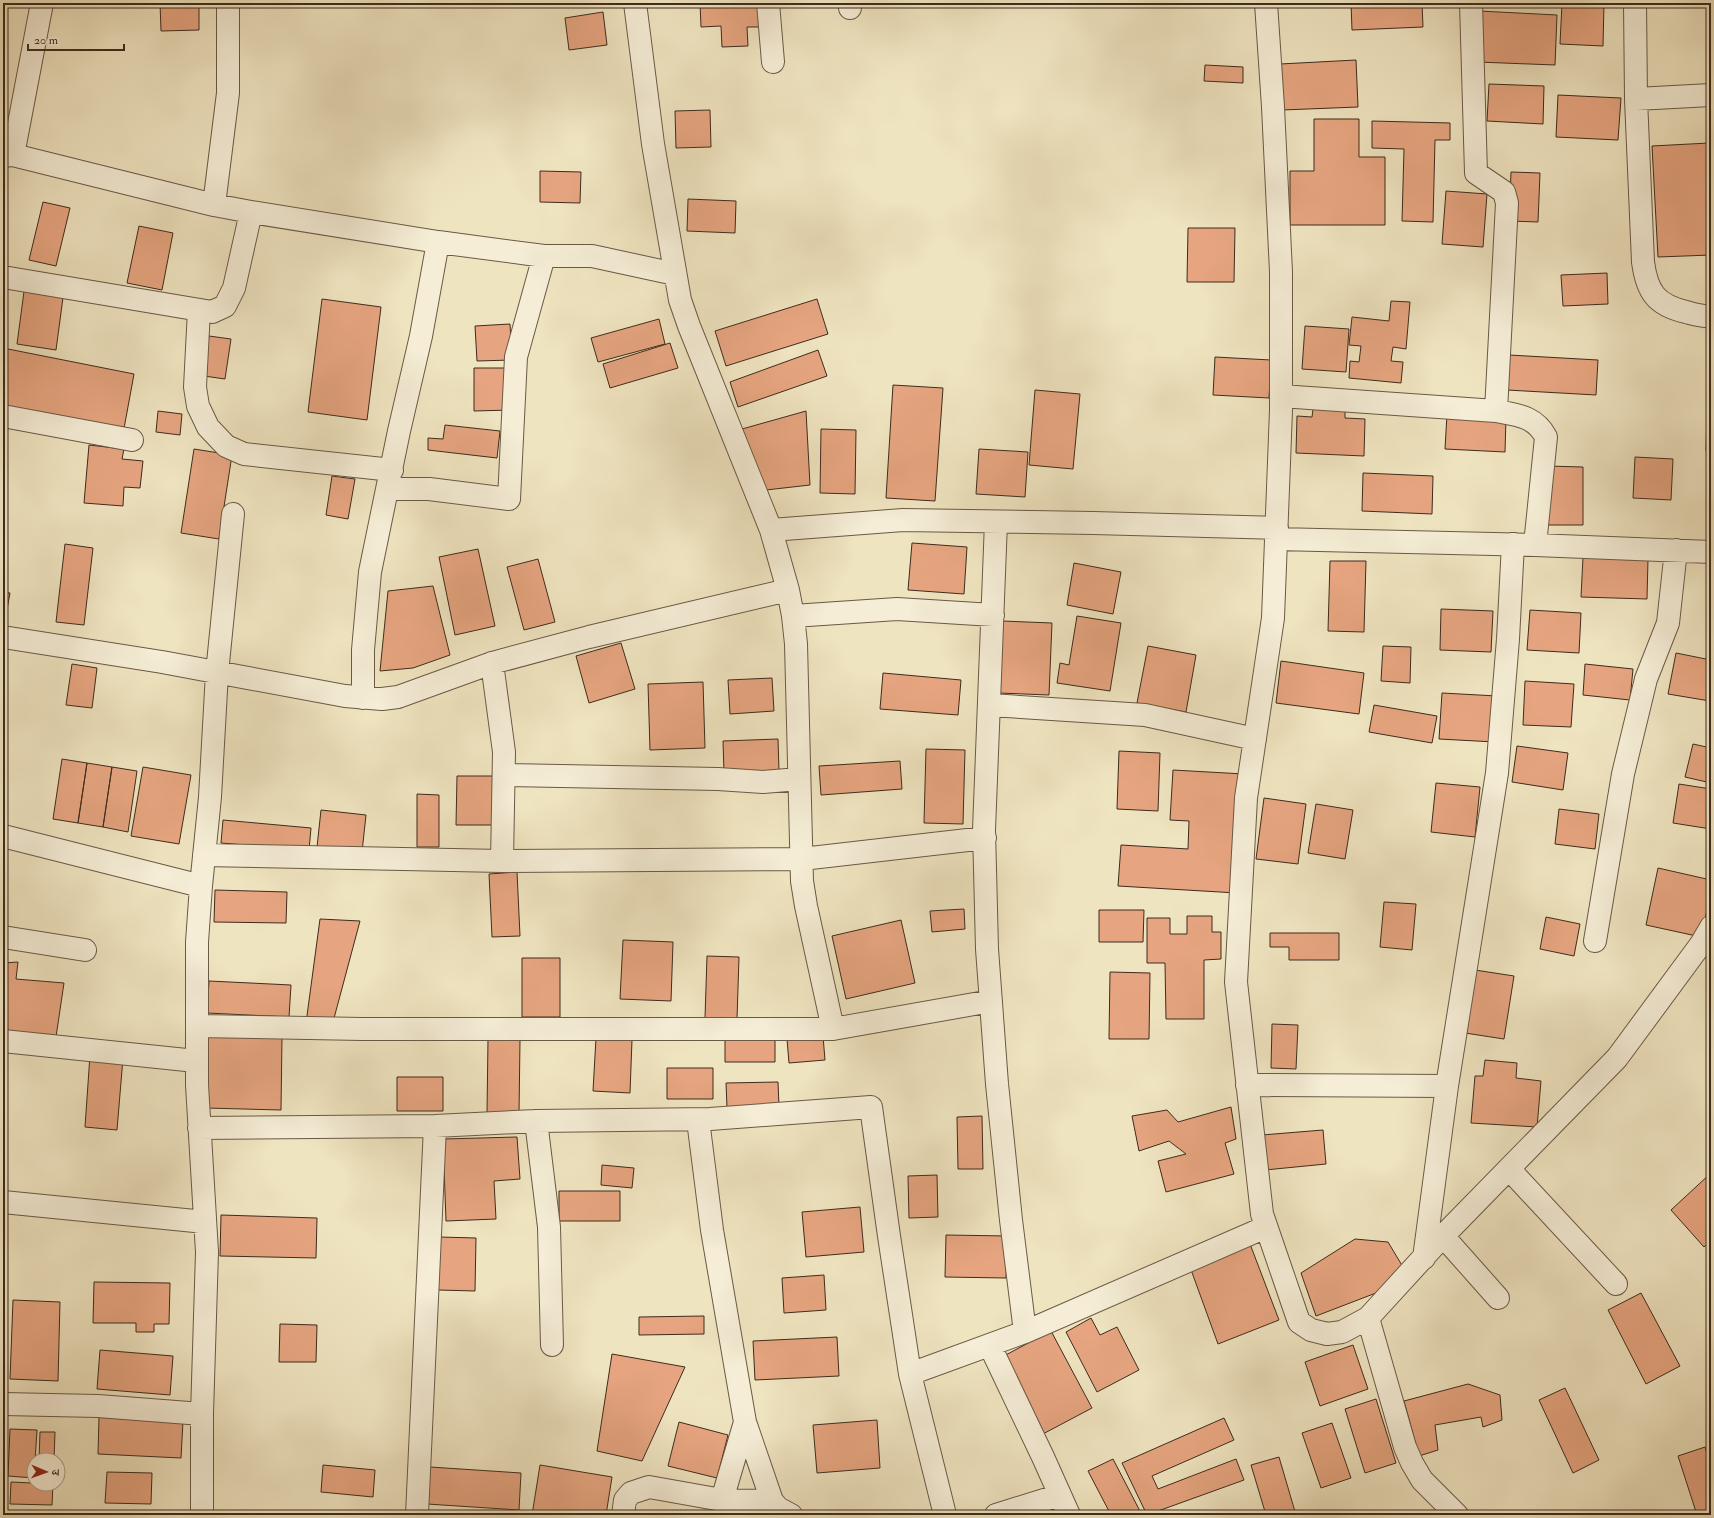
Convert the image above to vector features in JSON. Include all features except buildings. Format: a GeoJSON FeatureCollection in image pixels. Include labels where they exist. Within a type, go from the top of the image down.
{"type":"FeatureCollection","features":[{"type":"Feature","properties":{"kind":"street"},"geometry":{"type":"LineString","coordinates":[[42,3],[8,156],[214,205],[251,212],[438,242],[544,256],[592,256],[676,274]]}},
{"type":"Feature","properties":{"kind":"street"},"geometry":{"type":"LineString","coordinates":[[214,205],[228,93],[228,3]]}},
{"type":"Feature","properties":{"kind":"street"},"geometry":{"type":"LineString","coordinates":[[635,3],[653,144],[680,300],[688,326],[771,530],[788,590],[796,644],[802,859],[806,906],[833,1029]]}},
{"type":"Feature","properties":{"kind":"street"},"geometry":{"type":"LineString","coordinates":[[768,3],[772,62]]}},
{"type":"Feature","properties":{"kind":"street"},"geometry":{"type":"LineString","coordinates":[[1266,3],[1281,272],[1281,396],[1273,618],[1246,798],[1236,982],[1262,1214],[1299,1322],[1311,1330],[1327,1334],[1342,1332],[1368,1318],[1443,1236],[1617,1058],[1701,944],[1711,926]]}},
{"type":"Feature","properties":{"kind":"street"},"geometry":{"type":"LineString","coordinates":[[1471,3],[1476,172],[1504,192],[1508,203],[1496,411]]}},
{"type":"Feature","properties":{"kind":"street"},"geometry":{"type":"LineString","coordinates":[[1635,3],[1636,99],[1645,280],[1656,299],[1670,308],[1711,316]]}},
{"type":"Feature","properties":{"kind":"street"},"geometry":{"type":"LineString","coordinates":[[1636,99],[1711,95]]}},
{"type":"Feature","properties":{"kind":"street"},"geometry":{"type":"LineString","coordinates":[[3,276],[212,312],[225,306],[234,288],[251,212]]}},
{"type":"Feature","properties":{"kind":"street"},"geometry":{"type":"LineString","coordinates":[[363,698],[363,650],[370,572],[421,336],[438,242]]}},
{"type":"Feature","properties":{"kind":"street"},"geometry":{"type":"LineString","coordinates":[[199,310],[195,387],[198,406],[208,427],[226,446],[244,454],[390,480],[429,489],[509,499],[516,357],[544,256]]}},
{"type":"Feature","properties":{"kind":"street"},"geometry":{"type":"LineString","coordinates":[[1281,396],[1496,411],[1523,415],[1541,427],[1546,436],[1535,545]]}},
{"type":"Feature","properties":{"kind":"street"},"geometry":{"type":"LineString","coordinates":[[3,416],[132,440]]}},
{"type":"Feature","properties":{"kind":"street"},"geometry":{"type":"LineString","coordinates":[[202,1515],[202,1414],[207,1252],[196,1061],[197,942],[210,797],[217,673],[233,514]]}},
{"type":"Feature","properties":{"kind":"street"},"geometry":{"type":"LineString","coordinates":[[771,530],[903,520],[996,522],[1711,552]]}},
{"type":"Feature","properties":{"kind":"street"},"geometry":{"type":"LineString","coordinates":[[996,522],[985,838],[987,949],[1010,1205],[1025,1332]]}},
{"type":"Feature","properties":{"kind":"street"},"geometry":{"type":"LineString","coordinates":[[1424,1258],[1448,1086],[1497,773],[1508,639],[1512,544]]}},
{"type":"Feature","properties":{"kind":"street"},"geometry":{"type":"LineString","coordinates":[[1595,941],[1623,774],[1646,679],[1668,623],[1676,550]]}},
{"type":"Feature","properties":{"kind":"street"},"geometry":{"type":"LineString","coordinates":[[3,637],[345,696],[382,699],[398,697],[492,663],[589,637],[788,590]]}},
{"type":"Feature","properties":{"kind":"street"},"geometry":{"type":"LineString","coordinates":[[793,616],[897,609],[993,615]]}},
{"type":"Feature","properties":{"kind":"street"},"geometry":{"type":"LineString","coordinates":[[492,663],[504,752],[502,861]]}},
{"type":"Feature","properties":{"kind":"street"},"geometry":{"type":"LineString","coordinates":[[990,705],[1145,715],[1255,739]]}},
{"type":"Feature","properties":{"kind":"street"},"geometry":{"type":"LineString","coordinates":[[504,775],[718,779],[763,782],[799,779]]}},
{"type":"Feature","properties":{"kind":"street"},"geometry":{"type":"LineString","coordinates":[[3,836],[201,886]]}},
{"type":"Feature","properties":{"kind":"street"},"geometry":{"type":"LineString","coordinates":[[204,855],[502,861],[802,859],[985,838]]}},
{"type":"Feature","properties":{"kind":"street"},"geometry":{"type":"LineString","coordinates":[[3,938],[86,950]]}},
{"type":"Feature","properties":{"kind":"street"},"geometry":{"type":"LineString","coordinates":[[197,1026],[362,1029],[833,1029],[991,1001]]}},
{"type":"Feature","properties":{"kind":"street"},"geometry":{"type":"LineString","coordinates":[[3,1041],[196,1061]]}},
{"type":"Feature","properties":{"kind":"street"},"geometry":{"type":"LineString","coordinates":[[1247,1085],[1448,1086]]}},
{"type":"Feature","properties":{"kind":"street"},"geometry":{"type":"LineString","coordinates":[[199,1128],[435,1126],[536,1121],[698,1120],[871,1107],[910,1374],[945,1515]]}},
{"type":"Feature","properties":{"kind":"street"},"geometry":{"type":"LineString","coordinates":[[698,1120],[712,1230],[745,1422],[772,1500],[778,1508],[791,1515]]}},
{"type":"Feature","properties":{"kind":"street"},"geometry":{"type":"LineString","coordinates":[[536,1121],[549,1227],[552,1345]]}},
{"type":"Feature","properties":{"kind":"street"},"geometry":{"type":"LineString","coordinates":[[418,1515],[435,1126]]}},
{"type":"Feature","properties":{"kind":"street"},"geometry":{"type":"LineString","coordinates":[[1509,1169],[1616,1284]]}},
{"type":"Feature","properties":{"kind":"street"},"geometry":{"type":"LineString","coordinates":[[3,1202],[205,1222]]}},
{"type":"Feature","properties":{"kind":"street"},"geometry":{"type":"LineString","coordinates":[[910,1374],[1025,1332],[1266,1227]]}},
{"type":"Feature","properties":{"kind":"street"},"geometry":{"type":"LineString","coordinates":[[1443,1236],[1498,1298]]}},
{"type":"Feature","properties":{"kind":"street"},"geometry":{"type":"LineString","coordinates":[[1368,1318],[1405,1447],[1412,1463],[1422,1480],[1457,1515]]}},
{"type":"Feature","properties":{"kind":"street"},"geometry":{"type":"LineString","coordinates":[[990,1346],[1068,1515]]}},
{"type":"Feature","properties":{"kind":"street"},"geometry":{"type":"LineString","coordinates":[[3,1404],[98,1406],[202,1414]]}},
{"type":"Feature","properties":{"kind":"street"},"geometry":{"type":"LineString","coordinates":[[723,1507],[745,1422]]}},
{"type":"Feature","properties":{"kind":"street"},"geometry":{"type":"LineString","coordinates":[[623,1515],[625,1500],[631,1493],[649,1487],[723,1507],[772,1500]]}},
{"type":"Feature","properties":{"kind":"street"},"geometry":{"type":"LineString","coordinates":[[996,1515],[1060,1495]]}}]}
